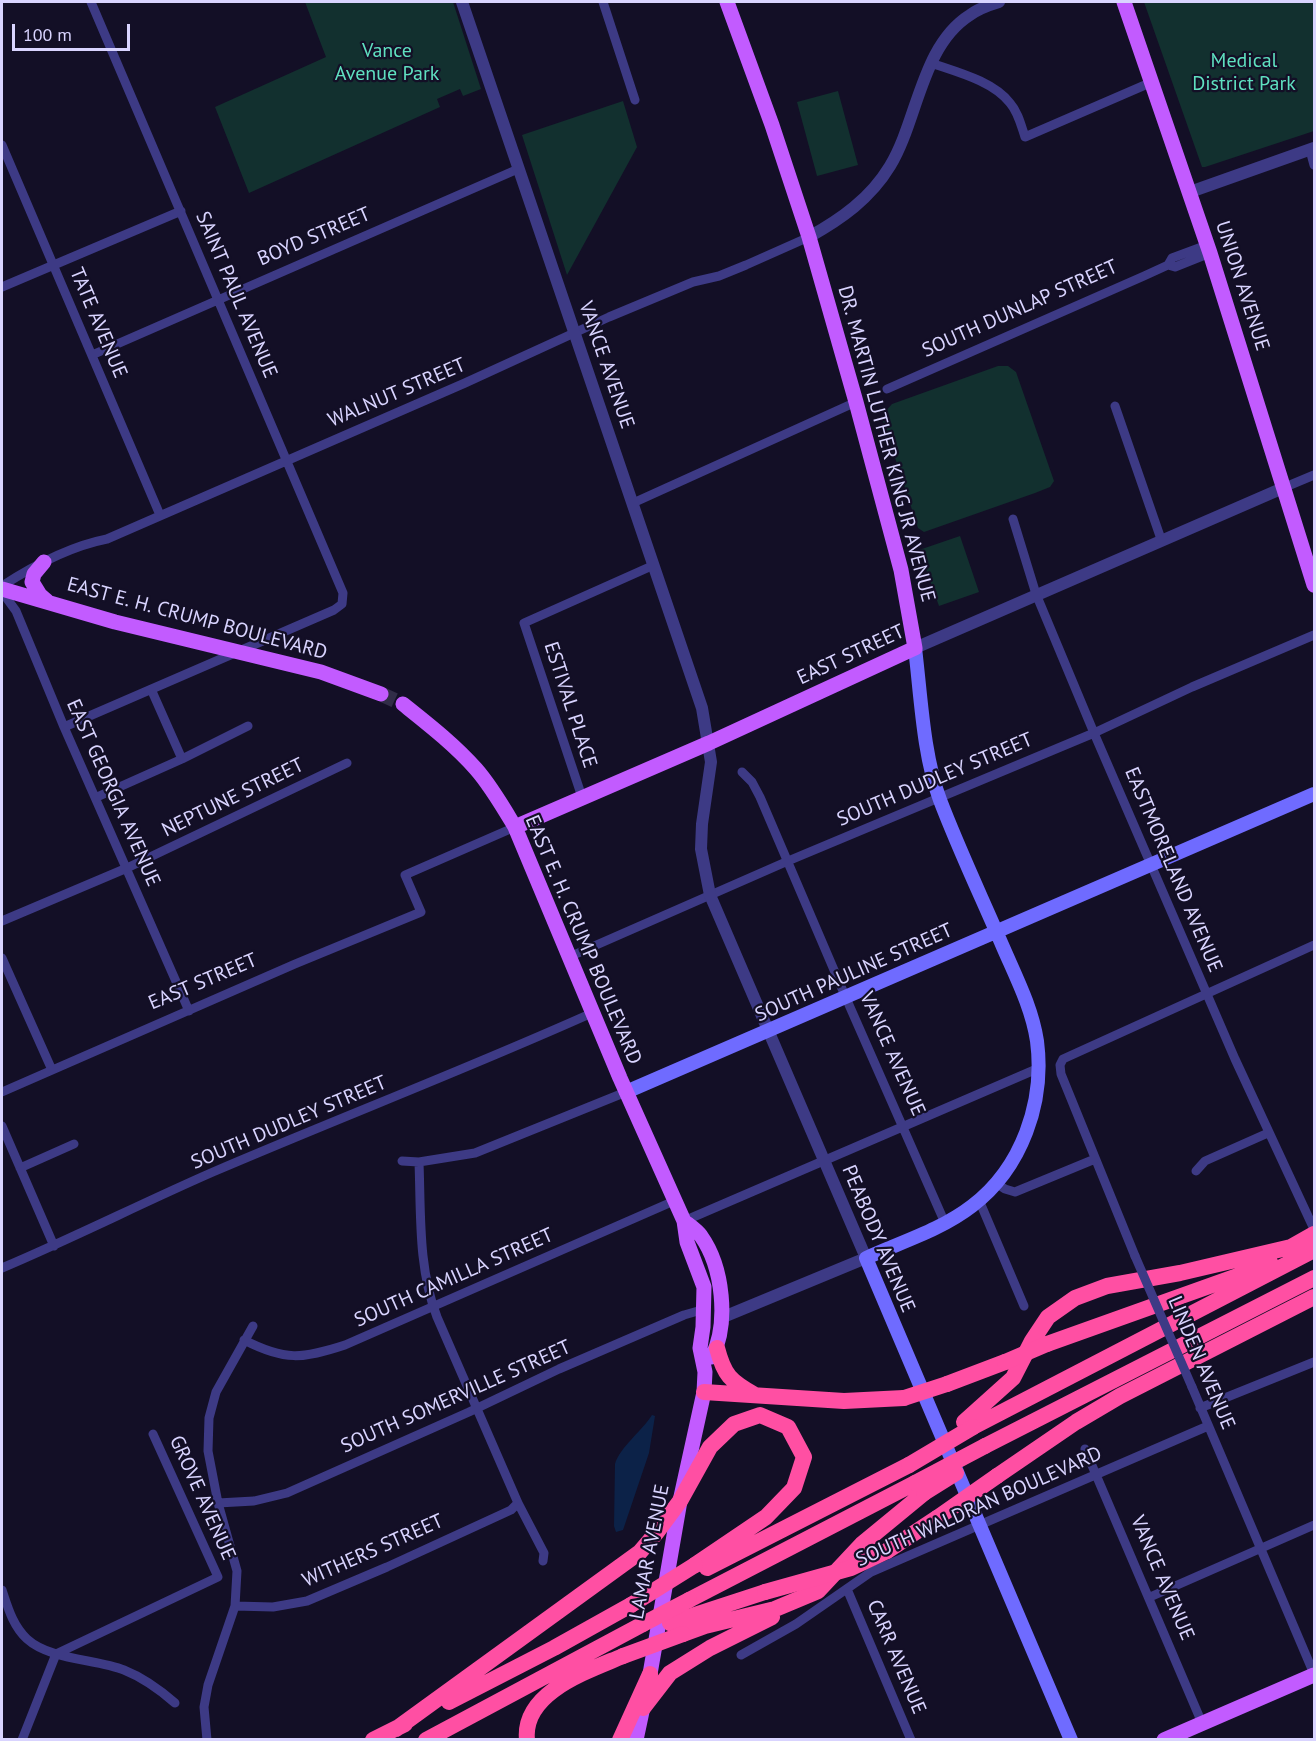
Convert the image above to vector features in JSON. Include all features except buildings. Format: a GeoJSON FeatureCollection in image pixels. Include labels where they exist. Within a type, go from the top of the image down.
{"type":"FeatureCollection","features":[{"type":"Feature","properties":{"kind":"highway"},"geometry":{"type":"LineString","coordinates":[[968,1424],[1013,1378],[1032,1341],[1048,1317],[1075,1298],[1107,1286],[1180,1273],[1291,1247],[1314,1234]]}},
{"type":"Feature","properties":{"kind":"highway"},"geometry":{"type":"LineString","coordinates":[[373,1740],[554,1648],[693,1571],[838,1501],[968,1424],[1309,1253]]}},
{"type":"Feature","properties":{"kind":"highway"},"geometry":{"type":"LineString","coordinates":[[704,1392],[844,1401],[904,1398],[947,1384],[1047,1344],[1248,1270],[1309,1253]]}},
{"type":"Feature","properties":{"kind":"highway"},"geometry":{"type":"LineString","coordinates":[[426,1740],[644,1624],[670,1623],[689,1608],[919,1488],[1063,1407],[1314,1278]]}},
{"type":"Feature","properties":{"kind":"highway"},"geometry":{"type":"LineString","coordinates":[[689,1608],[765,1592],[851,1568],[887,1551],[1076,1422],[1120,1396],[1314,1297]]}},
{"type":"Feature","properties":{"kind":"highway"},"geometry":{"type":"LineString","coordinates":[[1229,1341],[1314,1307]]}},
{"type":"Feature","properties":{"kind":"highway"},"geometry":{"type":"LineString","coordinates":[[717,1348],[722,1367],[728,1376],[758,1397]]}},
{"type":"Feature","properties":{"kind":"highway"},"geometry":{"type":"LineString","coordinates":[[396,1729],[640,1552],[680,1502],[710,1447],[734,1424],[760,1415],[788,1427],[804,1457],[794,1488],[766,1517],[693,1571]]}},
{"type":"Feature","properties":{"kind":"highway"},"geometry":{"type":"LineString","coordinates":[[643,1708],[669,1673],[710,1648],[787,1610],[818,1591],[919,1488]]}},
{"type":"Feature","properties":{"kind":"highway"},"geometry":{"type":"LineString","coordinates":[[527,1740],[529,1720],[547,1694],[591,1670],[682,1634],[775,1609],[818,1591]]}},
{"type":"Feature","properties":{"kind":"highway"},"geometry":{"type":"LineString","coordinates":[[620,1740],[650,1674]]}},
{"type":"Feature","properties":{"kind":"main road","name":"DR. MARTIN LUTHER KING JR AVENUE"},"geometry":{"type":"LineString","coordinates":[[727,2],[772,125],[809,237],[901,570],[915,648],[926,736],[939,799],[1024,995],[1034,1027],[1038,1085],[1029,1127],[1016,1156],[996,1183],[979,1200],[945,1223],[866,1258]]}},
{"type":"Feature","properties":{"kind":"main road","name":"UNION AVENUE"},"geometry":{"type":"LineString","coordinates":[[1124,2],[1209,249],[1314,585]]}},
{"type":"Feature","properties":{"kind":"main road"},"geometry":{"type":"LineString","coordinates":[[44,562],[34,574],[32,582],[47,601]]}},
{"type":"Feature","properties":{"kind":"main road","name":"EAST E. H. CRUMP BOULEVARD"},"geometry":{"type":"LineString","coordinates":[[2,589],[114,622],[321,672],[381,694]]}},
{"type":"Feature","properties":{"kind":"main road","name":"EAST STREET"},"geometry":{"type":"LineString","coordinates":[[515,827],[709,743],[915,648]]}},
{"type":"Feature","properties":{"kind":"main road","name":"EAST E. H. CRUMP BOULEVARD"},"geometry":{"type":"LineString","coordinates":[[403,704],[453,745],[476,769],[497,797],[515,827],[592,1013],[684,1221],[687,1242],[704,1287],[705,1309],[700,1348],[705,1372]]}},
{"type":"Feature","properties":{"kind":"main road","name":"SOUTH PAULINE STREET"},"geometry":{"type":"LineString","coordinates":[[626,1092],[1314,794]]}},
{"type":"Feature","properties":{"kind":"main road","name":"EAST E. H. CRUMP BOULEVARD"},"geometry":{"type":"LineString","coordinates":[[684,1221],[701,1235],[721,1284],[721,1318],[717,1348],[705,1372]]}},
{"type":"Feature","properties":{"kind":"main road","name":"PEABODY AVENUE"},"geometry":{"type":"LineString","coordinates":[[866,1258],[1071,1740]]}},
{"type":"Feature","properties":{"kind":"main road","name":"LAMAR AVENUE"},"geometry":{"type":"LineString","coordinates":[[636,1740],[680,1502],[704,1392],[705,1372]]}},
{"type":"Feature","properties":{"kind":"main road"},"geometry":{"type":"LineString","coordinates":[[1164,1740],[1314,1675]]}},
{"type":"Feature","properties":{"kind":"street","name":"SAINT PAUL AVENUE"},"geometry":{"type":"LineString","coordinates":[[91,2],[343,593],[342,604],[334,610],[239,651]]}},
{"type":"Feature","properties":{"kind":"street","name":"VANCE AVENUE"},"geometry":{"type":"LineString","coordinates":[[462,2],[702,708],[709,743]]}},
{"type":"Feature","properties":{"kind":"street"},"geometry":{"type":"LineString","coordinates":[[603,2],[635,100]]}},
{"type":"Feature","properties":{"kind":"street"},"geometry":{"type":"LineString","coordinates":[[809,237],[864,201],[890,166],[902,144],[941,44],[969,15],[999,2]]}},
{"type":"Feature","properties":{"kind":"street"},"geometry":{"type":"LineString","coordinates":[[932,63],[993,88],[1009,101],[1017,112],[1025,137],[1152,82]]}},
{"type":"Feature","properties":{"kind":"street","name":"TATE AVENUE"},"geometry":{"type":"LineString","coordinates":[[2,145],[160,515]]}},
{"type":"Feature","properties":{"kind":"street"},"geometry":{"type":"LineString","coordinates":[[1190,192],[1312,149],[1314,165]]}},
{"type":"Feature","properties":{"kind":"street","name":"BOYD STREET"},"geometry":{"type":"LineString","coordinates":[[92,355],[518,170]]}},
{"type":"Feature","properties":{"kind":"street"},"geometry":{"type":"LineString","coordinates":[[2,287],[181,211]]}},
{"type":"Feature","properties":{"kind":"street","name":"WALNUT STREET"},"geometry":{"type":"LineString","coordinates":[[2,589],[22,573],[44,562],[91,542],[107,538],[693,282],[718,276],[809,237]]}},
{"type":"Feature","properties":{"kind":"street","name":"SOUTH DUNLAP STREET"},"geometry":{"type":"LineString","coordinates":[[887,389],[1168,265],[1176,267],[1209,249]]}},
{"type":"Feature","properties":{"kind":"street"},"geometry":{"type":"LineString","coordinates":[[633,503],[856,402]]}},
{"type":"Feature","properties":{"kind":"street"},"geometry":{"type":"LineString","coordinates":[[1115,406],[1161,539]]}},
{"type":"Feature","properties":{"kind":"street","name":"EAST STREET"},"geometry":{"type":"LineString","coordinates":[[915,648],[1161,539],[1314,476]]}},
{"type":"Feature","properties":{"kind":"street","name":"EASTMORELAND AVENUE"},"geometry":{"type":"LineString","coordinates":[[1013,519],[1036,594],[1094,733],[1268,1133],[1314,1229]]}},
{"type":"Feature","properties":{"kind":"street","name":"ESTIVAL PLACE"},"geometry":{"type":"LineString","coordinates":[[582,797],[524,623],[654,565]]}},
{"type":"Feature","properties":{"kind":"street","name":"EAST GEORGIA AVENUE"},"geometry":{"type":"LineString","coordinates":[[2,589],[16,611],[64,727],[97,797],[189,1011]]}},
{"type":"Feature","properties":{"kind":"street","name":"SOUTH DUDLEY STREET"},"geometry":{"type":"LineString","coordinates":[[569,957],[788,861],[1094,733],[1201,683],[1314,635]]}},
{"type":"Feature","properties":{"kind":"street"},"geometry":{"type":"LineString","coordinates":[[64,727],[239,651]]}},
{"type":"Feature","properties":{"kind":"street"},"geometry":{"type":"LineString","coordinates":[[151,688],[182,759]]}},
{"type":"Feature","properties":{"kind":"street"},"geometry":{"type":"LineString","coordinates":[[97,797],[248,726]]}},
{"type":"Feature","properties":{"kind":"street","name":"PEABODY AVENUE"},"geometry":{"type":"LineString","coordinates":[[709,743],[711,762],[702,824],[701,849],[710,895],[866,1258]]}},
{"type":"Feature","properties":{"kind":"street","name":"NEPTUNE STREET"},"geometry":{"type":"LineString","coordinates":[[2,921],[127,868],[347,763]]}},
{"type":"Feature","properties":{"kind":"street","name":"VANCE AVENUE"},"geometry":{"type":"LineString","coordinates":[[742,772],[756,789],[945,1223]]}},
{"type":"Feature","properties":{"kind":"street","name":"EAST STREET"},"geometry":{"type":"LineString","coordinates":[[2,1092],[421,912],[405,875],[515,827]]}},
{"type":"Feature","properties":{"kind":"street"},"geometry":{"type":"LineString","coordinates":[[1206,992],[1314,945]]}},
{"type":"Feature","properties":{"kind":"street"},"geometry":{"type":"LineString","coordinates":[[2,958],[52,1070]]}},
{"type":"Feature","properties":{"kind":"street","name":"LINDEN AVENUE"},"geometry":{"type":"LineString","coordinates":[[1206,992],[1063,1059],[1060,1065],[1061,1074],[1135,1257],[1314,1675]]}},
{"type":"Feature","properties":{"kind":"street","name":"SOUTH DUDLEY STREET"},"geometry":{"type":"LineString","coordinates":[[2,1268],[213,1173],[484,1061],[592,1013]]}},
{"type":"Feature","properties":{"kind":"street"},"geometry":{"type":"LineString","coordinates":[[684,1221],[1038,1068]]}},
{"type":"Feature","properties":{"kind":"street","name":"SOUTH PAULINE STREET"},"geometry":{"type":"LineString","coordinates":[[402,1161],[419,1162],[475,1153],[626,1092]]}},
{"type":"Feature","properties":{"kind":"street"},"geometry":{"type":"LineString","coordinates":[[2,1126],[54,1246]]}},
{"type":"Feature","properties":{"kind":"street"},"geometry":{"type":"LineString","coordinates":[[1196,1171],[1205,1161],[1268,1133]]}},
{"type":"Feature","properties":{"kind":"street"},"geometry":{"type":"LineString","coordinates":[[20,1168],[74,1144]]}},
{"type":"Feature","properties":{"kind":"street"},"geometry":{"type":"LineString","coordinates":[[996,1183],[1005,1190],[1015,1192],[1095,1159]]}},
{"type":"Feature","properties":{"kind":"street"},"geometry":{"type":"LineString","coordinates":[[419,1162],[423,1266],[428,1292],[518,1503],[544,1553],[543,1561]]}},
{"type":"Feature","properties":{"kind":"street"},"geometry":{"type":"LineString","coordinates":[[979,1200],[1024,1306]]}},
{"type":"Feature","properties":{"kind":"street","name":"SOUTH CAMILLA STREET"},"geometry":{"type":"LineString","coordinates":[[244,1340],[267,1352],[281,1356],[318,1354],[345,1345],[674,1201]]}},
{"type":"Feature","properties":{"kind":"street","name":"DR. MARTIN LUTHER KING JR AVENUE"},"geometry":{"type":"LineString","coordinates":[[721,1318],[866,1258]]}},
{"type":"Feature","properties":{"kind":"street","name":"SOUTH SOMERVILLE STREET"},"geometry":{"type":"LineString","coordinates":[[218,1503],[254,1501],[287,1493],[569,1365],[684,1315],[705,1309]]}},
{"type":"Feature","properties":{"kind":"street"},"geometry":{"type":"LineString","coordinates":[[207,1740],[204,1707],[208,1685],[235,1606],[237,1571],[218,1503],[208,1451],[209,1418],[216,1392],[253,1326]]}},
{"type":"Feature","properties":{"kind":"street"},"geometry":{"type":"LineString","coordinates":[[1200,1408],[1314,1362]]}},
{"type":"Feature","properties":{"kind":"street","name":"SOUTH WALDRAN BOULEVARD"},"geometry":{"type":"LineString","coordinates":[[741,1655],[796,1623],[871,1572],[1208,1426]]}},
{"type":"Feature","properties":{"kind":"street","name":"GROVE AVENUE"},"geometry":{"type":"LineString","coordinates":[[56,1654],[218,1577],[153,1434]]}},
{"type":"Feature","properties":{"kind":"street","name":"VANCE AVENUE"},"geometry":{"type":"LineString","coordinates":[[1085,1449],[1202,1723]]}},
{"type":"Feature","properties":{"kind":"street","name":"WITHERS STREET"},"geometry":{"type":"LineString","coordinates":[[235,1606],[273,1607],[307,1601],[511,1510],[518,1503]]}},
{"type":"Feature","properties":{"kind":"street"},"geometry":{"type":"LineString","coordinates":[[1150,1597],[1314,1525]]}},
{"type":"Feature","properties":{"kind":"street","name":"CARR AVENUE"},"geometry":{"type":"LineString","coordinates":[[847,1589],[910,1740]]}},
{"type":"Feature","properties":{"kind":"street"},"geometry":{"type":"LineString","coordinates":[[2,1590],[12,1618],[29,1641],[56,1654],[123,1670],[153,1684],[175,1703]]}},
{"type":"Feature","properties":{"kind":"street"},"geometry":{"type":"LineString","coordinates":[[22,1740],[56,1654]]}},
{"type":"Feature","properties":{"kind":"green space","name":"Vance Avenue Park"},"geometry":{"type":"Polygon","coordinates":[[[305,2],[453,2],[481,89],[463,96],[460,89],[437,99],[440,107],[249,193],[215,107],[326,57],[305,2]]]}},
{"type":"Feature","properties":{"kind":"green space","name":"Medical District Park"},"geometry":{"type":"Polygon","coordinates":[[[1144,2],[1314,2],[1314,131],[1202,167],[1144,2]]]}},
{"type":"Feature","properties":{"kind":"green space"},"geometry":{"type":"Polygon","coordinates":[[[838,91],[858,165],[817,176],[797,102],[838,91]]]}},
{"type":"Feature","properties":{"kind":"green space"},"geometry":{"type":"Polygon","coordinates":[[[623,101],[637,147],[567,275],[522,135],[623,101]]]}},
{"type":"Feature","properties":{"kind":"green space"},"geometry":{"type":"Polygon","coordinates":[[[998,366],[1008,366],[1016,372],[1054,481],[1050,487],[1035,493],[924,532],[918,528],[883,421],[884,413],[892,404],[998,366]]]}},
{"type":"Feature","properties":{"kind":"green space"},"geometry":{"type":"Polygon","coordinates":[[[960,536],[979,592],[939,606],[919,550],[960,536]]]}},
{"type":"Feature","properties":{"kind":"water"},"geometry":{"type":"Polygon","coordinates":[[[652,1415],[655,1416],[649,1453],[623,1530],[616,1532],[614,1526],[615,1464],[621,1451],[652,1415]]]}},
{"type":"Feature","properties":{"kind":"tunnel"},"geometry":{"type":"LineString","coordinates":[[381,694],[403,704]]}}]}
